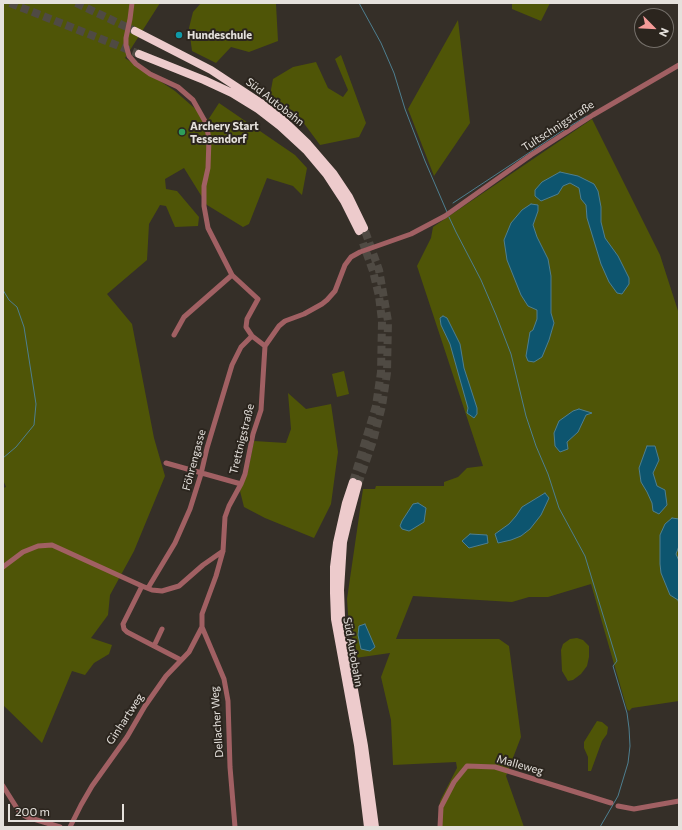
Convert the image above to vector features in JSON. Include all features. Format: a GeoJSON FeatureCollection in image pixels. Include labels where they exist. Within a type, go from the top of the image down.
{"type":"FeatureCollection","features":[{"type":"Feature","properties":{"kind":"highway","name":"Süd Autobahn"},"geometry":{"type":"LineString","coordinates":[[135,31],[211,70],[261,102],[284,121],[308,144],[329,169],[349,197],[362,230],[327,175],[306,150],[280,126],[258,109],[232,93],[139,54]]}},
{"type":"Feature","properties":{"kind":"highway","name":"Süd Autobahn"},"geometry":{"type":"LineString","coordinates":[[368,827],[358,745],[336,627],[334,593],[337,544],[346,503],[356,483],[343,542],[340,590],[343,630],[364,746],[375,827]]}},
{"type":"Feature","properties":{"kind":"street"},"geometry":{"type":"LineString","coordinates":[[132,3],[126,38],[129,56],[141,68],[150,74],[178,87],[193,100],[206,123],[209,139],[208,168],[204,186],[204,206],[208,228],[232,275],[258,299],[247,319],[246,326],[252,336],[265,346]]}},
{"type":"Feature","properties":{"kind":"street","name":"Tultschnigstraße"},"geometry":{"type":"LineString","coordinates":[[265,346],[279,326],[285,321],[316,307],[327,300],[334,291],[345,265],[351,257],[360,252],[411,234],[445,216],[531,155],[593,115],[679,64]]}},
{"type":"Feature","properties":{"kind":"street"},"geometry":{"type":"LineString","coordinates":[[174,335],[184,317],[232,275]]}},
{"type":"Feature","properties":{"kind":"street","name":"Föhrengasse"},"geometry":{"type":"LineString","coordinates":[[148,588],[168,555],[186,518],[201,474],[207,448],[232,365],[242,346],[252,336]]}},
{"type":"Feature","properties":{"kind":"street","name":"Trettnigstraße"},"geometry":{"type":"LineString","coordinates":[[223,551],[225,517],[241,484],[246,469],[253,434],[261,410],[265,346]]}},
{"type":"Feature","properties":{"kind":"street"},"geometry":{"type":"LineString","coordinates":[[166,463],[241,484]]}},
{"type":"Feature","properties":{"kind":"street"},"geometry":{"type":"LineString","coordinates":[[3,567],[23,552],[30,549],[38,546],[52,546],[142,586],[162,590],[179,586],[203,565],[223,551]]}},
{"type":"Feature","properties":{"kind":"street","name":"Dellacher Weg"},"geometry":{"type":"LineString","coordinates":[[223,551],[216,576],[203,609],[202,627],[224,679],[228,701],[230,774],[235,827]]}},
{"type":"Feature","properties":{"kind":"street"},"geometry":{"type":"LineString","coordinates":[[142,586],[123,626],[127,632],[181,660]]}},
{"type":"Feature","properties":{"kind":"street","name":"Ginhartweg"},"geometry":{"type":"LineString","coordinates":[[70,827],[85,797],[127,737],[145,706],[166,676],[189,652],[202,627]]}},
{"type":"Feature","properties":{"kind":"street"},"geometry":{"type":"LineString","coordinates":[[154,646],[162,629]]}},
{"type":"Feature","properties":{"kind":"street","name":"Malleweg"},"geometry":{"type":"LineString","coordinates":[[440,827],[441,807],[454,782],[467,766],[495,768],[611,803]]}},
{"type":"Feature","properties":{"kind":"street"},"geometry":{"type":"LineString","coordinates":[[3,786],[20,813],[60,827]]}},
{"type":"Feature","properties":{"kind":"street"},"geometry":{"type":"LineString","coordinates":[[618,806],[634,809],[679,801]]}},
{"type":"Feature","properties":{"kind":"green space"},"geometry":{"type":"Polygon","coordinates":[[[3,3],[160,3],[125,58],[175,91],[208,120],[219,103],[295,155],[307,168],[302,195],[293,186],[267,178],[249,224],[243,227],[207,205],[184,168],[165,179],[166,189],[177,191],[199,217],[198,226],[175,227],[166,206],[160,205],[149,224],[147,260],[107,294],[132,324],[154,438],[165,476],[134,551],[110,595],[108,615],[91,638],[112,645],[109,654],[94,663],[85,675],[72,671],[42,743],[3,705],[3,488],[6,487],[3,480],[3,3]]]}},
{"type":"Feature","properties":{"kind":"green space"},"geometry":{"type":"Polygon","coordinates":[[[201,3],[276,4],[278,41],[249,52],[231,47],[216,63],[192,51],[189,28],[193,12],[201,3]]]}},
{"type":"Feature","properties":{"kind":"green space"},"geometry":{"type":"Polygon","coordinates":[[[512,3],[550,3],[541,21],[512,9],[512,3]]]}},
{"type":"Feature","properties":{"kind":"green space"},"geometry":{"type":"Polygon","coordinates":[[[458,20],[470,123],[434,176],[408,109],[458,20]]]}},
{"type":"Feature","properties":{"kind":"green space"},"geometry":{"type":"Polygon","coordinates":[[[341,55],[366,123],[359,137],[320,145],[297,114],[270,95],[273,79],[293,67],[316,62],[328,88],[343,97],[348,90],[335,59],[341,55]]]}},
{"type":"Feature","properties":{"kind":"green space"},"geometry":{"type":"Polygon","coordinates":[[[592,119],[660,255],[679,314],[679,701],[632,708],[629,711],[627,709],[591,584],[548,597],[529,597],[512,602],[413,596],[396,639],[499,639],[509,646],[521,737],[506,776],[524,827],[438,827],[440,801],[457,768],[456,762],[393,765],[391,720],[381,677],[390,653],[355,658],[351,627],[349,628],[347,599],[363,489],[375,489],[376,486],[444,486],[444,482],[458,477],[467,468],[483,466],[417,266],[431,238],[433,227],[592,119]]]}},
{"type":"Feature","properties":{"kind":"green space"},"geometry":{"type":"Polygon","coordinates":[[[344,371],[349,394],[337,397],[332,374],[344,371]]]}},
{"type":"Feature","properties":{"kind":"green space"},"geometry":{"type":"Polygon","coordinates":[[[288,393],[306,409],[331,404],[338,452],[331,504],[314,538],[265,518],[244,507],[240,491],[248,471],[254,441],[286,443],[291,429],[288,393]]]}},
{"type":"Feature","properties":{"kind":"green space"},"geometry":{"type":"Polygon","coordinates":[[[577,638],[583,640],[589,646],[589,657],[587,666],[581,674],[573,680],[568,681],[562,671],[561,650],[563,644],[570,639],[577,638]]]}},
{"type":"Feature","properties":{"kind":"green space"},"geometry":{"type":"Polygon","coordinates":[[[597,721],[602,722],[608,727],[607,734],[602,741],[591,771],[588,771],[588,757],[584,748],[584,742],[597,721]]]}},
{"type":"Feature","properties":{"kind":"water"},"geometry":{"type":"Polygon","coordinates":[[[560,172],[578,176],[594,184],[598,191],[601,207],[601,222],[605,238],[618,256],[629,278],[629,284],[622,294],[617,293],[609,282],[601,264],[587,218],[586,205],[581,199],[579,188],[570,183],[563,186],[558,194],[541,201],[535,196],[535,190],[542,182],[560,172]]]}},
{"type":"Feature","properties":{"kind":"water"},"geometry":{"type":"Polygon","coordinates":[[[531,204],[538,205],[538,211],[533,225],[548,259],[551,276],[551,313],[554,323],[542,357],[534,362],[528,361],[526,356],[530,332],[533,330],[537,319],[537,310],[528,306],[521,295],[507,260],[504,240],[511,223],[522,210],[531,204]]]}},
{"type":"Feature","properties":{"kind":"water"},"geometry":{"type":"Polygon","coordinates":[[[443,316],[447,318],[460,344],[464,368],[477,408],[477,414],[474,418],[467,413],[468,408],[450,344],[441,325],[440,318],[443,316]]]}},
{"type":"Feature","properties":{"kind":"water"},"geometry":{"type":"Polygon","coordinates":[[[579,409],[592,413],[586,415],[578,432],[567,442],[568,449],[560,452],[555,446],[554,433],[559,421],[573,411],[579,409]]]}},
{"type":"Feature","properties":{"kind":"water"},"geometry":{"type":"Polygon","coordinates":[[[647,446],[655,446],[659,460],[653,473],[657,486],[665,490],[667,505],[659,514],[653,511],[652,503],[641,482],[639,468],[647,446]]]}},
{"type":"Feature","properties":{"kind":"water"},"geometry":{"type":"Polygon","coordinates":[[[545,493],[549,498],[541,515],[530,529],[521,536],[498,543],[495,534],[509,524],[522,507],[545,493]]]}},
{"type":"Feature","properties":{"kind":"water"},"geometry":{"type":"Polygon","coordinates":[[[418,503],[426,508],[424,522],[409,531],[402,529],[400,526],[402,521],[413,504],[418,503]]]}},
{"type":"Feature","properties":{"kind":"water"},"geometry":{"type":"Polygon","coordinates":[[[672,518],[679,519],[679,546],[676,554],[679,561],[679,604],[678,600],[670,595],[661,573],[660,564],[660,535],[665,524],[672,518]]]}},
{"type":"Feature","properties":{"kind":"water"},"geometry":{"type":"Polygon","coordinates":[[[470,534],[487,535],[488,543],[469,548],[462,541],[470,534]]]}},
{"type":"Feature","properties":{"kind":"water"},"geometry":{"type":"Polygon","coordinates":[[[365,624],[375,647],[370,651],[361,649],[358,635],[359,626],[365,624]]]}},
{"type":"Feature","properties":{"kind":"waterway"},"geometry":{"type":"LineString","coordinates":[[359,3],[381,43],[394,73],[405,109],[447,212]]}},
{"type":"Feature","properties":{"kind":"waterway"},"geometry":{"type":"LineString","coordinates":[[453,203],[587,116]]}},
{"type":"Feature","properties":{"kind":"waterway"},"geometry":{"type":"LineString","coordinates":[[449,217],[481,280],[511,354],[526,416],[536,446],[548,474],[559,508],[585,556],[617,661],[613,666],[627,713],[630,746],[628,763],[618,796],[600,827]]}},
{"type":"Feature","properties":{"kind":"waterway"},"geometry":{"type":"LineString","coordinates":[[3,290],[9,300],[17,307],[24,327],[36,404],[34,425],[16,447],[3,458]]}},
{"type":"Feature","properties":{"kind":"tunnel"},"geometry":{"type":"LineString","coordinates":[[10,3],[139,54]]}},
{"type":"Feature","properties":{"kind":"tunnel"},"geometry":{"type":"LineString","coordinates":[[76,3],[135,31]]}},
{"type":"Feature","properties":{"kind":"tunnel"},"geometry":{"type":"LineString","coordinates":[[358,484],[373,441],[382,406],[387,373],[388,321],[379,270],[364,228]]}},
{"type":"Feature","properties":{"kind":"tunnel"},"geometry":{"type":"LineString","coordinates":[[353,482],[376,406],[381,372],[382,321],[379,296],[373,271],[363,243]]}},
{"type":"Feature","properties":{"kind":"place","name":"Hundeschule"},"geometry":{"type":"Point","coordinates":[179,35]}},
{"type":"Feature","properties":{"kind":"place","name":"Archery Start Tessendorf"},"geometry":{"type":"Point","coordinates":[182,132]}}]}
